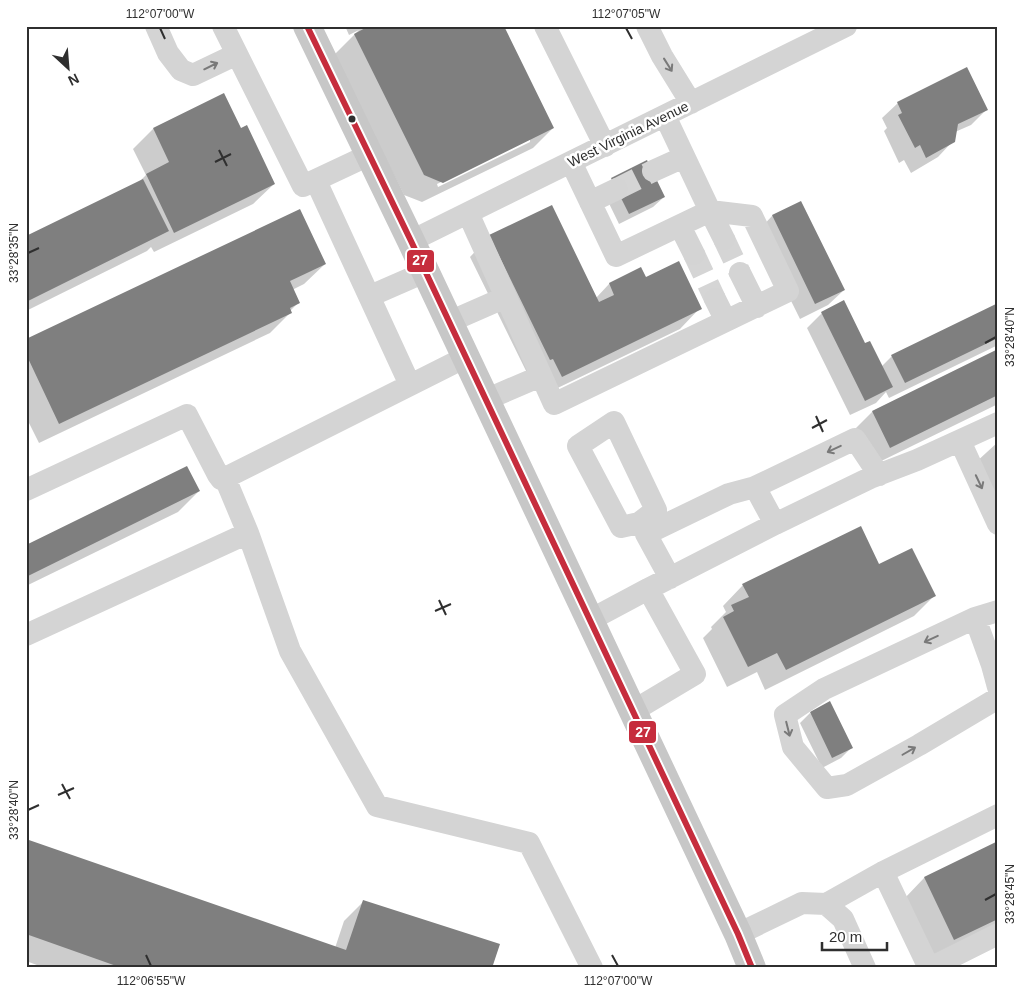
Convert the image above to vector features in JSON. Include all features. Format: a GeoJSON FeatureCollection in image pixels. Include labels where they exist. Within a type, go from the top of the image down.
{"type":"FeatureCollection","features":[{"type":"Feature","properties":{"kind":"main road"},"geometry":{"type":"LineString","coordinates":[[307,26],[411,241],[738,934],[752,968]]}},
{"type":"Feature","properties":{"kind":"main road"},"geometry":{"type":"LineString","coordinates":[[738,934],[758,968]]}},
{"type":"Feature","properties":{"kind":"street"},"geometry":{"type":"LineString","coordinates":[[156,26],[168,53],[181,70],[193,75],[237,54]]}},
{"type":"Feature","properties":{"kind":"street"},"geometry":{"type":"LineString","coordinates":[[223,26],[303,186],[369,155]]}},
{"type":"Feature","properties":{"kind":"street"},"geometry":{"type":"LineString","coordinates":[[545,26],[605,146]]}},
{"type":"Feature","properties":{"kind":"street"},"geometry":{"type":"LineString","coordinates":[[647,26],[662,56],[691,103]]}},
{"type":"Feature","properties":{"kind":"street","name":"West Virginia Avenue"},"geometry":{"type":"LineString","coordinates":[[411,241],[846,26]]}},
{"type":"Feature","properties":{"kind":"street"},"geometry":{"type":"LineString","coordinates":[[665,116],[724,239]]}},
{"type":"Feature","properties":{"kind":"street"},"geometry":{"type":"LineString","coordinates":[[653,171],[684,157]]}},
{"type":"Feature","properties":{"kind":"street"},"geometry":{"type":"LineString","coordinates":[[468,213],[554,404],[788,291],[752,216],[710,211],[616,256],[571,162]]}},
{"type":"Feature","properties":{"kind":"street"},"geometry":{"type":"LineString","coordinates":[[316,181],[410,385]]}},
{"type":"Feature","properties":{"kind":"street"},"geometry":{"type":"LineString","coordinates":[[590,202],[617,189]]}},
{"type":"Feature","properties":{"kind":"street"},"geometry":{"type":"LineString","coordinates":[[680,226],[694,254]]}},
{"type":"Feature","properties":{"kind":"street"},"geometry":{"type":"LineString","coordinates":[[370,296],[425,272]]}},
{"type":"Feature","properties":{"kind":"street"},"geometry":{"type":"LineString","coordinates":[[740,273],[756,307]]}},
{"type":"Feature","properties":{"kind":"street"},"geometry":{"type":"LineString","coordinates":[[449,322],[506,297]]}},
{"type":"Feature","properties":{"kind":"street"},"geometry":{"type":"LineString","coordinates":[[715,299],[726,321]]}},
{"type":"Feature","properties":{"kind":"street"},"geometry":{"type":"LineString","coordinates":[[26,490],[188,415],[221,479],[466,358]]}},
{"type":"Feature","properties":{"kind":"street"},"geometry":{"type":"LineString","coordinates":[[485,400],[541,376]]}},
{"type":"Feature","properties":{"kind":"street"},"geometry":{"type":"LineString","coordinates":[[590,620],[775,524],[879,475],[998,423]]}},
{"type":"Feature","properties":{"kind":"street"},"geometry":{"type":"LineString","coordinates":[[670,578],[642,528],[729,494],[755,487],[855,439],[879,475]]}},
{"type":"Feature","properties":{"kind":"street"},"geometry":{"type":"LineString","coordinates":[[960,440],[998,524]]}},
{"type":"Feature","properties":{"kind":"street"},"geometry":{"type":"LineString","coordinates":[[224,478],[248,533],[290,651],[377,806],[529,843],[592,968]]}},
{"type":"Feature","properties":{"kind":"street"},"geometry":{"type":"LineString","coordinates":[[755,487],[775,524]]}},
{"type":"Feature","properties":{"kind":"street"},"geometry":{"type":"LineString","coordinates":[[26,635],[248,533]]}},
{"type":"Feature","properties":{"kind":"street"},"geometry":{"type":"LineString","coordinates":[[633,711],[695,674],[648,589]]}},
{"type":"Feature","properties":{"kind":"street"},"geometry":{"type":"LineString","coordinates":[[998,610],[975,618],[824,689],[785,716],[792,747],[827,788],[847,786],[998,698]]}},
{"type":"Feature","properties":{"kind":"street"},"geometry":{"type":"LineString","coordinates":[[975,618],[998,687]]}},
{"type":"Feature","properties":{"kind":"street"},"geometry":{"type":"LineString","coordinates":[[738,934],[802,903],[826,904],[883,872],[998,815]]}},
{"type":"Feature","properties":{"kind":"street"},"geometry":{"type":"LineString","coordinates":[[883,872],[930,968],[998,934]]}},
{"type":"Feature","properties":{"kind":"street"},"geometry":{"type":"LineString","coordinates":[[826,904],[843,919],[865,968]]}},
{"type":"Feature","properties":{"kind":"building"},"geometry":{"type":"Polygon","coordinates":[[[369,26],[504,26],[554,128],[443,183],[424,175],[354,34],[369,26]]]}},
{"type":"Feature","properties":{"kind":"building"},"geometry":{"type":"Polygon","coordinates":[[[967,67],[988,110],[958,124],[955,142],[926,158],[920,145],[915,148],[898,115],[902,113],[897,102],[967,67]]]}},
{"type":"Feature","properties":{"kind":"building"},"geometry":{"type":"Polygon","coordinates":[[[224,93],[241,128],[247,125],[275,184],[174,233],[146,174],[169,162],[153,128],[224,93]]]}},
{"type":"Feature","properties":{"kind":"building"},"geometry":{"type":"Polygon","coordinates":[[[647,160],[665,197],[629,214],[611,178],[647,160]]]}},
{"type":"Feature","properties":{"kind":"building"},"geometry":{"type":"Polygon","coordinates":[[[143,179],[169,231],[26,302],[26,236],[143,179]]]}},
{"type":"Feature","properties":{"kind":"building"},"geometry":{"type":"Polygon","coordinates":[[[801,201],[845,290],[815,304],[772,215],[801,201]]]}},
{"type":"Feature","properties":{"kind":"building"},"geometry":{"type":"Polygon","coordinates":[[[552,205],[599,302],[614,295],[609,283],[641,267],[646,277],[679,261],[702,309],[562,377],[553,359],[550,360],[489,235],[552,205]]]}},
{"type":"Feature","properties":{"kind":"building"},"geometry":{"type":"Polygon","coordinates":[[[300,209],[326,264],[290,281],[300,303],[290,308],[292,313],[59,424],[26,354],[26,339],[300,209]]]}},
{"type":"Feature","properties":{"kind":"building"},"geometry":{"type":"Polygon","coordinates":[[[844,300],[865,343],[870,341],[893,387],[865,401],[821,312],[844,300]]]}},
{"type":"Feature","properties":{"kind":"building"},"geometry":{"type":"Polygon","coordinates":[[[998,303],[998,338],[905,383],[891,355],[998,303]]]}},
{"type":"Feature","properties":{"kind":"building"},"geometry":{"type":"Polygon","coordinates":[[[998,349],[998,395],[890,448],[872,411],[998,349]]]}},
{"type":"Feature","properties":{"kind":"building"},"geometry":{"type":"Polygon","coordinates":[[[187,466],[200,491],[26,577],[26,545],[187,466]]]}},
{"type":"Feature","properties":{"kind":"building"},"geometry":{"type":"Polygon","coordinates":[[[861,526],[879,564],[912,548],[936,596],[786,670],[777,653],[748,667],[723,617],[734,611],[731,605],[749,597],[742,584],[861,526]]]}},
{"type":"Feature","properties":{"kind":"building"},"geometry":{"type":"Polygon","coordinates":[[[830,701],[853,748],[832,758],[810,712],[830,701]]]}},
{"type":"Feature","properties":{"kind":"building"},"geometry":{"type":"Polygon","coordinates":[[[26,839],[346,950],[363,900],[500,944],[492,968],[122,968],[26,934],[26,839]]]}},
{"type":"Feature","properties":{"kind":"building"},"geometry":{"type":"Polygon","coordinates":[[[998,841],[998,919],[954,940],[924,877],[998,841]]]}},
{"type":"Feature","properties":{"kind":"tunnel"},"geometry":{"type":"LineString","coordinates":[[617,189],[653,171]]}},
{"type":"Feature","properties":{"kind":"tunnel"},"geometry":{"type":"LineString","coordinates":[[724,239],[740,273]]}},
{"type":"Feature","properties":{"kind":"tunnel"},"geometry":{"type":"LineString","coordinates":[[694,254],[715,299]]}},
{"type":"Feature","properties":{"kind":"transit line","name":"27"},"geometry":{"type":"LineString","coordinates":[[307,26],[411,241],[738,934],[752,968]]}}]}
